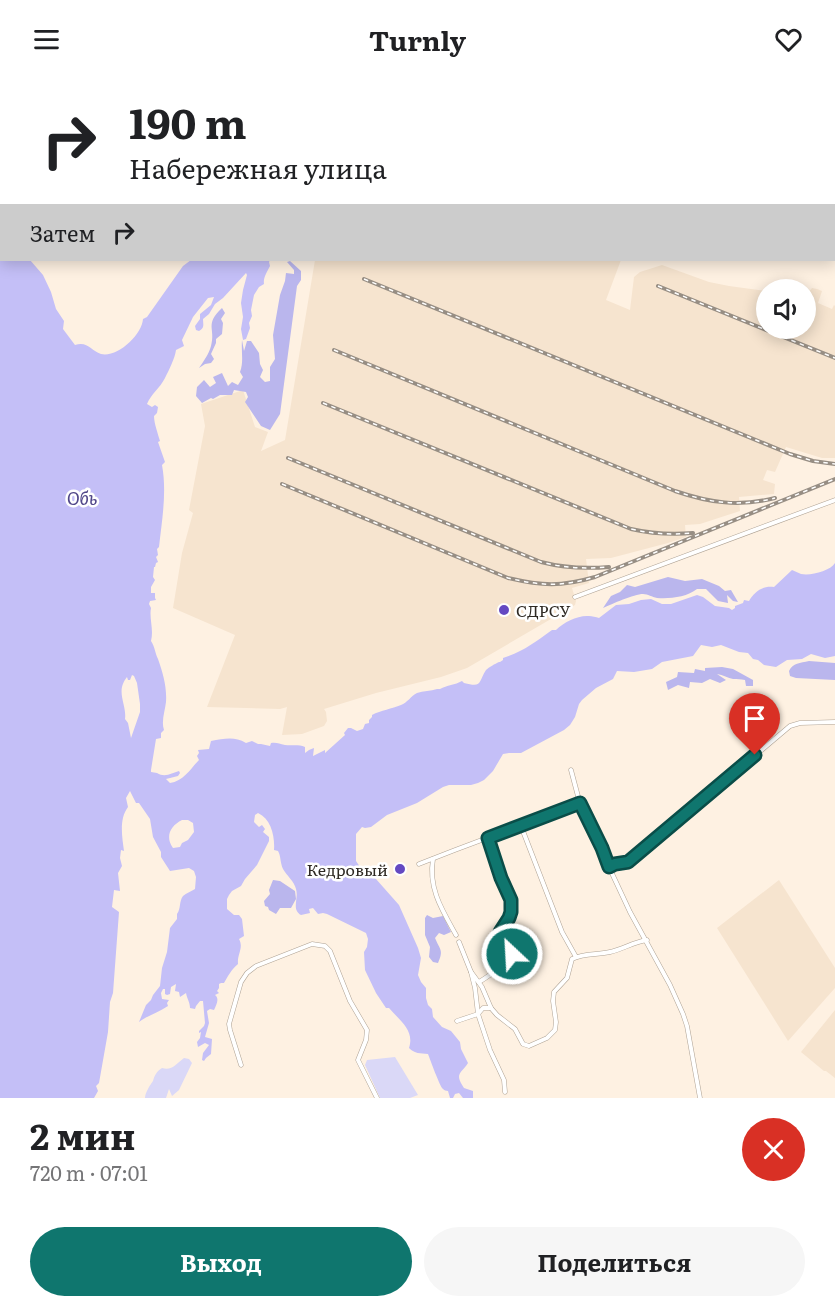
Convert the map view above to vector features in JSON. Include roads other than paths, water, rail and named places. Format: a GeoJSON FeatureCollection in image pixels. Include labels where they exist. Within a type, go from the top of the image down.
{"type":"FeatureCollection","features":[{"type":"Feature","properties":{"kind":"street"},"geometry":{"type":"LineString","coordinates":[[574,597],[835,500]]}},
{"type":"Feature","properties":{"kind":"street"},"geometry":{"type":"LineString","coordinates":[[609,867],[633,859],[790,726],[800,723],[835,722]]}},
{"type":"Feature","properties":{"kind":"street"},"geometry":{"type":"LineString","coordinates":[[571,770],[580,803],[609,867],[683,1014],[700,1098]]}},
{"type":"Feature","properties":{"kind":"street"},"geometry":{"type":"LineString","coordinates":[[419,864],[580,803]]}},
{"type":"Feature","properties":{"kind":"street"},"geometry":{"type":"LineString","coordinates":[[521,826],[562,932],[576,957]]}},
{"type":"Feature","properties":{"kind":"street"},"geometry":{"type":"LineString","coordinates":[[479,982],[504,963],[513,952],[500,935],[511,912],[511,900],[488,838]]}},
{"type":"Feature","properties":{"kind":"street"},"geometry":{"type":"LineString","coordinates":[[434,858],[432,872],[434,888],[456,935]]}},
{"type":"Feature","properties":{"kind":"street"},"geometry":{"type":"LineString","coordinates":[[471,972],[479,982],[491,1008],[513,1027],[526,1046],[547,1038],[553,1033],[556,1026],[554,992],[567,978],[572,959],[608,952],[647,940]]}},
{"type":"Feature","properties":{"kind":"street"},"geometry":{"type":"LineString","coordinates":[[459,942],[471,972],[478,1014],[490,1050],[504,1080],[505,1092]]}},
{"type":"Feature","properties":{"kind":"street"},"geometry":{"type":"LineString","coordinates":[[241,1065],[229,1024],[241,982],[256,966],[295,950],[317,944],[325,946],[330,951],[348,995],[366,1030],[366,1040],[357,1060],[378,1098]]}},
{"type":"Feature","properties":{"kind":"street"},"geometry":{"type":"LineString","coordinates":[[457,1021],[478,1014],[483,1008],[491,1008]]}},
{"type":"Feature","properties":{"kind":"water","name":"Обь"},"geometry":{"type":"Polygon","coordinates":[[[0,261],[31,261],[43,275],[56,309],[64,321],[63,329],[75,345],[86,345],[98,353],[107,354],[128,344],[138,332],[143,319],[147,317],[183,266],[190,261],[270,261],[264,284],[254,295],[250,328],[246,339],[243,340],[241,329],[243,317],[241,303],[246,273],[203,319],[201,330],[196,330],[195,326],[200,319],[200,314],[211,305],[214,297],[208,298],[193,317],[182,340],[184,346],[176,350],[165,378],[147,404],[158,407],[154,419],[160,441],[158,442],[165,462],[162,465],[164,496],[156,557],[158,562],[154,567],[155,580],[151,587],[151,593],[155,593],[156,600],[150,601],[149,604],[151,641],[163,675],[166,702],[164,730],[161,738],[156,739],[151,772],[166,775],[179,771],[178,776],[166,779],[170,783],[187,774],[199,760],[198,750],[209,749],[211,741],[233,739],[270,746],[271,743],[298,745],[305,747],[305,753],[314,748],[313,756],[325,750],[325,753],[345,735],[348,728],[357,731],[363,729],[365,724],[369,723],[372,715],[403,704],[417,693],[440,689],[462,681],[474,685],[479,683],[486,670],[503,658],[576,618],[589,616],[599,618],[616,605],[641,600],[651,599],[662,604],[671,604],[697,595],[715,606],[732,610],[744,600],[749,601],[759,590],[774,587],[792,570],[801,574],[815,574],[825,571],[835,563],[835,656],[825,658],[811,654],[802,659],[787,660],[776,667],[764,665],[748,653],[721,645],[712,647],[701,645],[693,656],[662,662],[652,669],[634,672],[617,671],[613,679],[596,688],[582,700],[575,717],[564,730],[521,753],[503,754],[493,771],[484,780],[471,785],[443,787],[417,803],[387,815],[371,827],[362,827],[356,834],[356,861],[362,870],[376,879],[399,905],[421,958],[418,975],[426,988],[428,1005],[432,1009],[433,1017],[442,1027],[451,1031],[460,1042],[468,1063],[459,1079],[464,1088],[473,1091],[473,1098],[463,1098],[459,1093],[450,1098],[448,1091],[443,1089],[440,1083],[428,1054],[409,1048],[408,1031],[389,1008],[386,1008],[365,970],[364,952],[368,939],[366,933],[327,914],[318,914],[313,908],[309,909],[310,913],[301,915],[298,913],[295,886],[283,869],[278,851],[274,850],[274,839],[269,824],[258,813],[255,815],[254,822],[259,827],[262,825],[265,829],[263,832],[269,837],[269,841],[257,865],[241,886],[232,891],[227,899],[227,909],[242,919],[244,936],[239,939],[241,945],[238,964],[224,983],[219,984],[217,991],[219,993],[215,995],[217,1000],[214,1010],[207,1011],[209,1023],[205,1037],[212,1039],[211,1054],[204,1061],[202,1060],[203,1053],[209,1045],[205,1043],[198,1047],[197,1042],[200,1038],[201,1032],[199,1031],[205,1023],[203,1001],[200,1001],[195,1009],[190,1008],[186,993],[180,997],[179,992],[175,991],[176,984],[171,987],[170,994],[165,994],[165,989],[161,993],[162,999],[169,1000],[168,1006],[139,1022],[146,1005],[160,986],[170,928],[177,919],[183,896],[195,889],[196,877],[194,871],[189,868],[170,871],[153,837],[150,819],[139,803],[136,803],[130,791],[126,798],[128,807],[122,822],[124,851],[121,850],[122,866],[118,873],[120,891],[114,890],[112,907],[119,912],[113,993],[99,1083],[96,1086],[98,1091],[94,1098],[0,1098],[0,261]],[[132,675],[130,680],[127,677],[122,688],[125,719],[131,738],[140,712],[137,683],[132,675]],[[182,820],[174,825],[170,832],[169,840],[173,848],[180,847],[194,832],[193,823],[182,820]]]}},
{"type":"Feature","properties":{"kind":"railway"},"geometry":{"type":"LineString","coordinates":[[364,279],[790,454],[813,461],[835,464]]}},
{"type":"Feature","properties":{"kind":"railway"},"geometry":{"type":"LineString","coordinates":[[658,286],[835,358]]}},
{"type":"Feature","properties":{"kind":"railway"},"geometry":{"type":"LineString","coordinates":[[334,350],[675,491],[700,498],[737,503],[775,498]]}},
{"type":"Feature","properties":{"kind":"railway"},"geometry":{"type":"LineString","coordinates":[[323,403],[631,529],[662,534],[693,533]]}},
{"type":"Feature","properties":{"kind":"railway"},"geometry":{"type":"LineString","coordinates":[[288,458],[541,562],[575,568],[609,567]]}},
{"type":"Feature","properties":{"kind":"railway"},"geometry":{"type":"LineString","coordinates":[[282,484],[508,578],[531,583],[552,584],[572,583],[595,577],[835,479]]}},
{"type":"Feature","properties":{"kind":"place","name":"СДРСУ"},"geometry":{"type":"Point","coordinates":[504,610]}},
{"type":"Feature","properties":{"kind":"place","name":"Кедровый"},"geometry":{"type":"Point","coordinates":[400,869]}}]}
